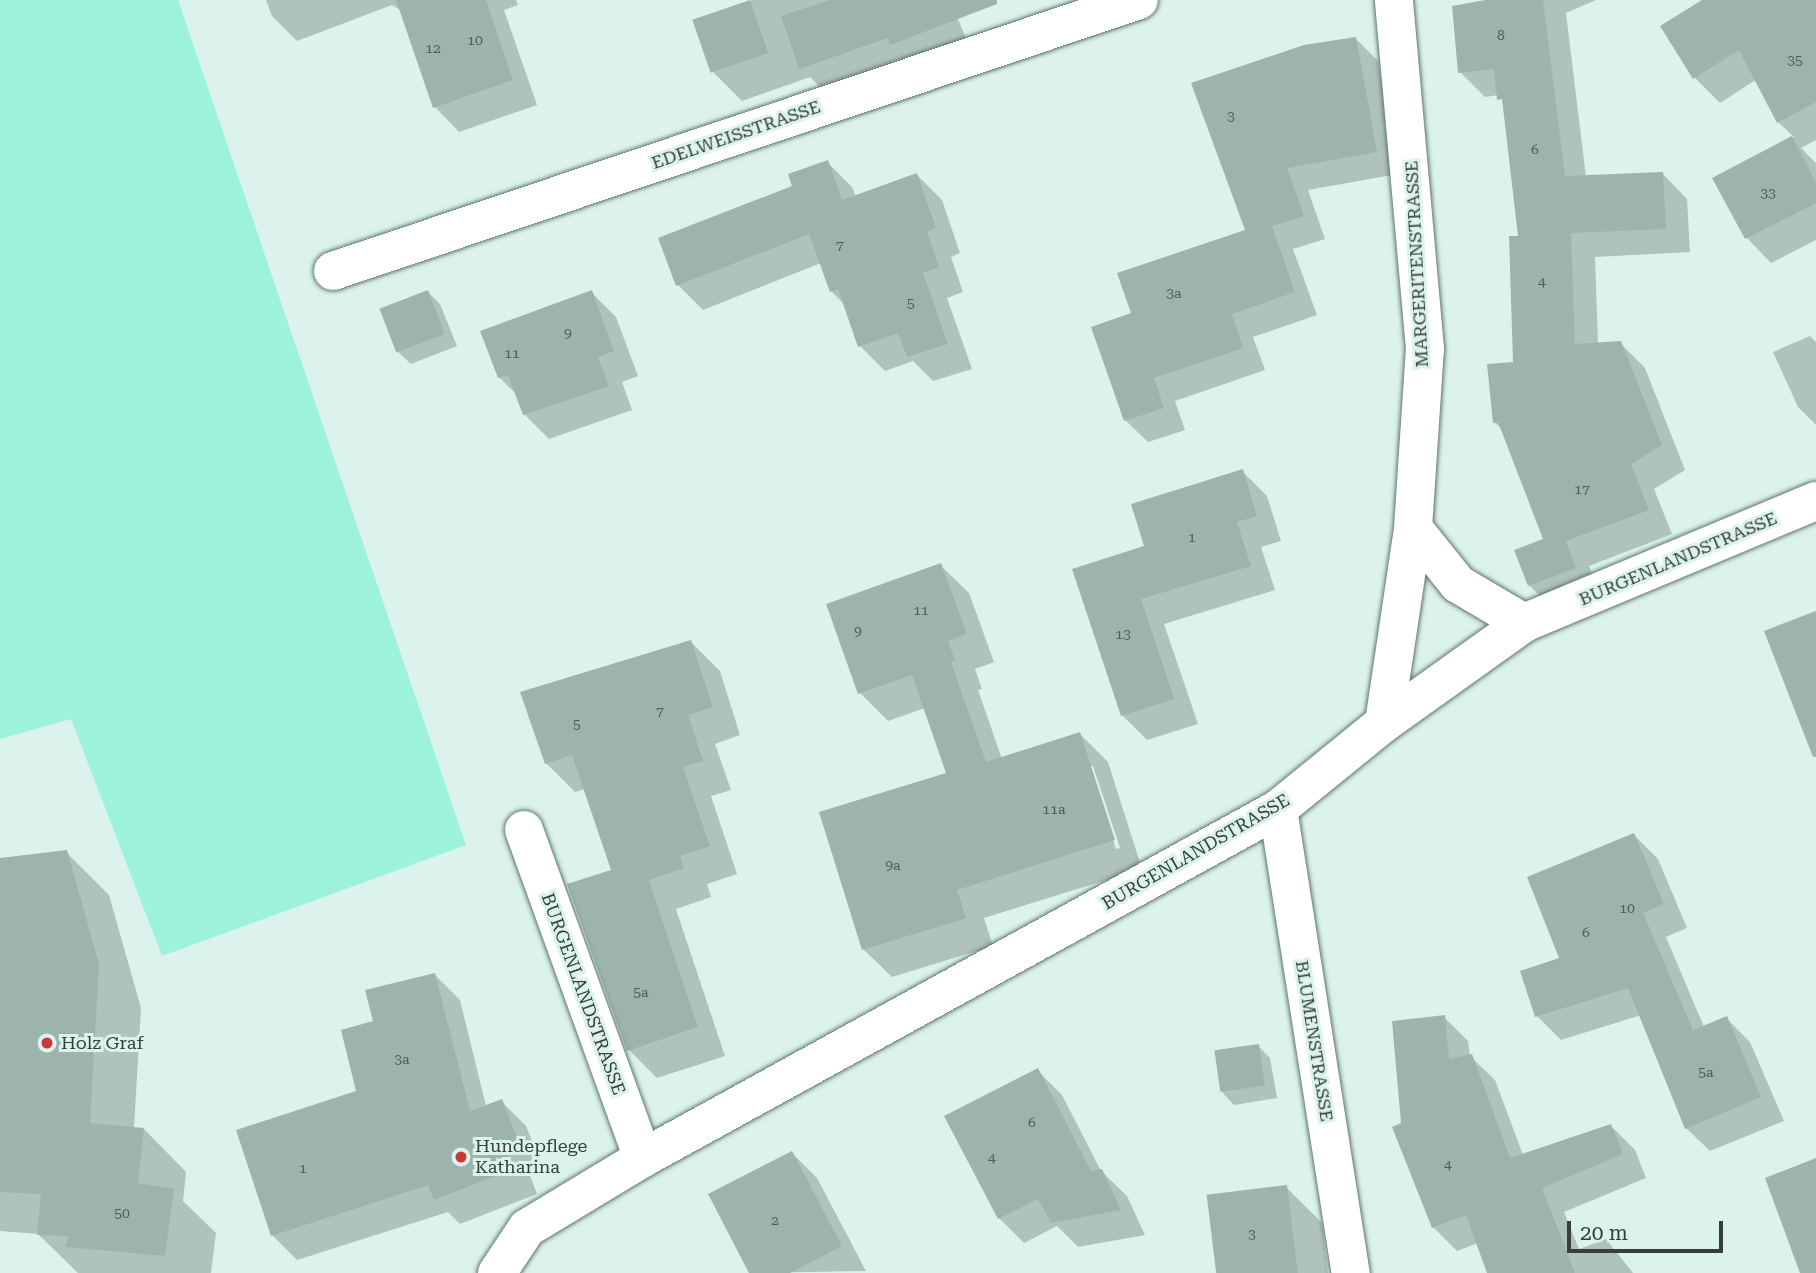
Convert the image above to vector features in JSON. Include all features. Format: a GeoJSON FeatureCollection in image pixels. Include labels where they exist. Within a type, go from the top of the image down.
{"type":"FeatureCollection","features":[{"type":"Feature","properties":{"kind":"street","name":"EDELWEISSTRASSE"},"geometry":{"type":"LineString","coordinates":[[333,271],[1139,0]]}},
{"type":"Feature","properties":{"kind":"street","name":"MARGERITENSTRASSE"},"geometry":{"type":"LineString","coordinates":[[1384,723],[1413,528],[1425,349],[1394,0]]}},
{"type":"Feature","properties":{"kind":"street","name":"BURGENLANDSTRASSE"},"geometry":{"type":"LineString","coordinates":[[497,1273],[527,1227],[643,1158],[1278,809],[1384,723],[1524,623],[1816,501]]}},
{"type":"Feature","properties":{"kind":"street"},"geometry":{"type":"LineString","coordinates":[[1413,528],[1458,584],[1524,623]]}},
{"type":"Feature","properties":{"kind":"street","name":"BLUMENSTRASSE"},"geometry":{"type":"LineString","coordinates":[[1278,809],[1351,1273]]}},
{"type":"Feature","properties":{"kind":"street","name":"BURGENLANDSTRASSE"},"geometry":{"type":"LineString","coordinates":[[524,830],[643,1158]]}},
{"type":"Feature","properties":{"kind":"green space"},"geometry":{"type":"Polygon","coordinates":[[[0,0],[178,0],[466,845],[162,956],[71,719],[0,739],[0,0]]]}},
{"type":"Feature","properties":{"kind":"building"},"geometry":{"type":"Polygon","coordinates":[[[396,0],[486,0],[513,80],[433,108],[396,0]]]}},
{"type":"Feature","properties":{"kind":"building"},"geometry":{"type":"Polygon","coordinates":[[[750,0],[768,53],[711,73],[692,20],[750,0]]]}},
{"type":"Feature","properties":{"kind":"building"},"geometry":{"type":"Polygon","coordinates":[[[830,0],[997,0],[997,4],[890,45],[888,38],[799,69],[781,16],[830,0]]]}},
{"type":"Feature","properties":{"kind":"building"},"geometry":{"type":"Polygon","coordinates":[[[1485,0],[1543,0],[1565,176],[1663,172],[1666,229],[1571,233],[1575,344],[1621,341],[1662,445],[1631,464],[1649,510],[1566,541],[1576,568],[1528,586],[1514,550],[1543,539],[1498,422],[1493,423],[1487,364],[1513,362],[1509,236],[1518,236],[1502,99],[1497,100],[1494,69],[1458,73],[1452,6],[1485,0]]]}},
{"type":"Feature","properties":{"kind":"building"},"geometry":{"type":"Polygon","coordinates":[[[1702,0],[1816,0],[1816,102],[1777,123],[1739,50],[1693,79],[1660,26],[1702,0]]]}},
{"type":"Feature","properties":{"kind":"building"},"geometry":{"type":"Polygon","coordinates":[[[1356,37],[1377,152],[1287,168],[1304,216],[1272,226],[1295,292],[1232,314],[1243,348],[1154,378],[1164,408],[1124,421],[1091,327],[1131,313],[1117,273],[1245,230],[1191,83],[1304,45],[1356,37]]]}},
{"type":"Feature","properties":{"kind":"building"},"geometry":{"type":"Polygon","coordinates":[[[1792,136],[1816,183],[1816,203],[1745,239],[1712,178],[1792,136]]]}},
{"type":"Feature","properties":{"kind":"building"},"geometry":{"type":"Polygon","coordinates":[[[828,160],[842,200],[917,173],[936,228],[927,232],[939,267],[923,273],[948,344],[907,357],[898,333],[858,347],[838,289],[830,292],[809,234],[676,286],[658,238],[792,186],[788,174],[828,160]]]}},
{"type":"Feature","properties":{"kind":"building"},"geometry":{"type":"Polygon","coordinates":[[[428,290],[445,334],[396,353],[379,309],[428,290]]]}},
{"type":"Feature","properties":{"kind":"building"},"geometry":{"type":"Polygon","coordinates":[[[592,290],[614,351],[598,357],[609,386],[523,415],[508,375],[498,378],[480,331],[592,290]]]}},
{"type":"Feature","properties":{"kind":"building"},"geometry":{"type":"Polygon","coordinates":[[[1243,469],[1257,516],[1237,522],[1251,566],[1141,599],[1174,699],[1121,716],[1072,569],[1144,546],[1131,504],[1243,469]]]}},
{"type":"Feature","properties":{"kind":"building"},"geometry":{"type":"Polygon","coordinates":[[[941,563],[967,634],[948,641],[955,660],[951,662],[986,762],[1080,732],[1115,840],[957,890],[966,918],[862,950],[819,812],[946,773],[912,675],[858,694],[826,604],[941,563]]]}},
{"type":"Feature","properties":{"kind":"building"},"geometry":{"type":"Polygon","coordinates":[[[1816,611],[1816,757],[1813,757],[1764,631],[1816,611]]]}},
{"type":"Feature","properties":{"kind":"building"},"geometry":{"type":"Polygon","coordinates":[[[691,640],[713,707],[688,715],[703,761],[683,767],[710,846],[680,856],[684,868],[649,880],[698,1027],[627,1051],[567,884],[611,870],[572,755],[545,764],[520,692],[691,640]]]}},
{"type":"Feature","properties":{"kind":"building"},"geometry":{"type":"Polygon","coordinates":[[[1634,833],[1664,904],[1643,913],[1693,1030],[1727,1016],[1761,1097],[1685,1129],[1628,988],[1535,1017],[1520,971],[1559,958],[1527,877],[1634,833]]]}},
{"type":"Feature","properties":{"kind":"building","name":"Holz Graf"},"geometry":{"type":"Polygon","coordinates":[[[67,850],[99,964],[90,1123],[144,1128],[138,1183],[174,1189],[165,1256],[66,1247],[68,1236],[37,1235],[41,1194],[0,1192],[0,858],[67,850]]]}},
{"type":"Feature","properties":{"kind":"building"},"geometry":{"type":"Polygon","coordinates":[[[435,973],[470,1111],[502,1099],[519,1143],[505,1148],[513,1169],[434,1200],[428,1185],[271,1236],[236,1130],[356,1091],[341,1030],[373,1021],[365,990],[435,973]]]}},
{"type":"Feature","properties":{"kind":"building"},"geometry":{"type":"Polygon","coordinates":[[[1445,1015],[1449,1059],[1472,1054],[1510,1158],[1611,1124],[1623,1154],[1542,1188],[1575,1273],[1487,1273],[1466,1215],[1432,1228],[1392,1127],[1401,1123],[1392,1021],[1445,1015]]]}},
{"type":"Feature","properties":{"kind":"building"},"geometry":{"type":"Polygon","coordinates":[[[1259,1044],[1265,1086],[1220,1092],[1214,1050],[1259,1044]]]}},
{"type":"Feature","properties":{"kind":"building"},"geometry":{"type":"Polygon","coordinates":[[[1038,1068],[1091,1171],[1102,1169],[1121,1210],[1051,1223],[1038,1199],[998,1219],[944,1116],[1038,1068]]]}},
{"type":"Feature","properties":{"kind":"building"},"geometry":{"type":"Polygon","coordinates":[[[792,1151],[842,1246],[790,1273],[749,1273],[708,1194],[792,1151]]]}},
{"type":"Feature","properties":{"kind":"building"},"geometry":{"type":"Polygon","coordinates":[[[1816,1158],[1816,1273],[1800,1273],[1765,1178],[1816,1158]]]}},
{"type":"Feature","properties":{"kind":"building"},"geometry":{"type":"Polygon","coordinates":[[[1287,1185],[1298,1273],[1216,1273],[1207,1195],[1287,1185]]]}},
{"type":"Feature","properties":{"kind":"place","name":"Holz Graf"},"geometry":{"type":"Point","coordinates":[47,1043]}},
{"type":"Feature","properties":{"kind":"place","name":"Hundepflege Katharina"},"geometry":{"type":"Point","coordinates":[461,1157]}}]}
